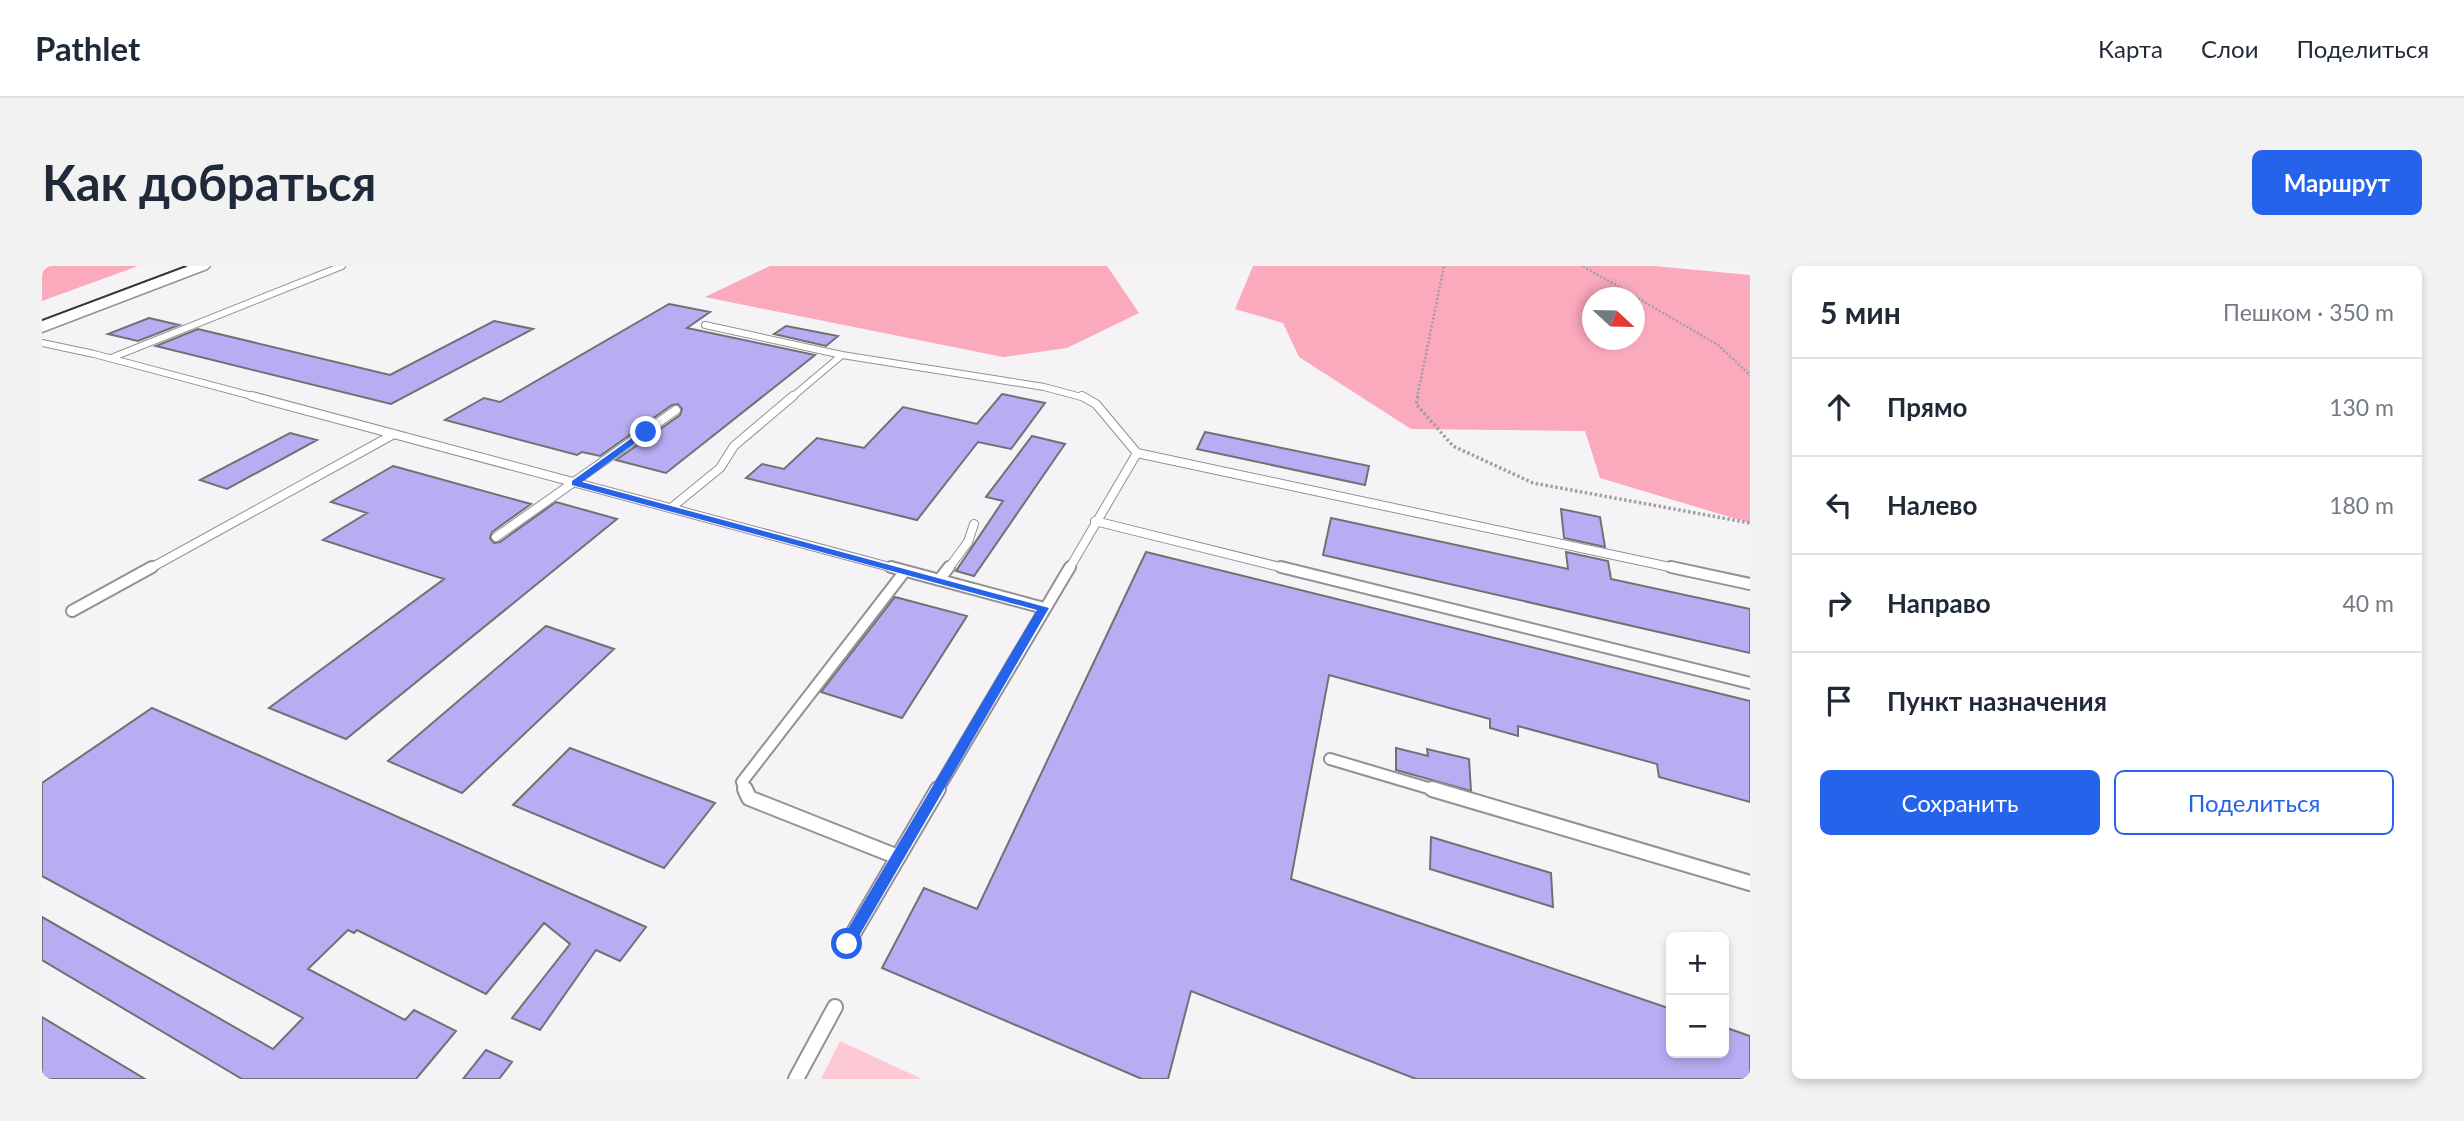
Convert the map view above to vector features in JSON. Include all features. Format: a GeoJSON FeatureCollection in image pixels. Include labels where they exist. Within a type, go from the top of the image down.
{"type":"FeatureCollection","features":[{"type":"Feature","properties":{"kind":"main road"},"geometry":{"type":"LineString","coordinates":[[42,311],[162,266]]}},
{"type":"Feature","properties":{"kind":"main road"},"geometry":{"type":"LineString","coordinates":[[42,327],[202,266]]}},
{"type":"Feature","properties":{"kind":"lane"},"geometry":{"type":"LineString","coordinates":[[111,358],[342,266]]}},
{"type":"Feature","properties":{"kind":"lane"},"geometry":{"type":"LineString","coordinates":[[705,325],[842,355],[1044,387],[1081,396],[1096,404],[1137,453],[1750,584]]}},
{"type":"Feature","properties":{"kind":"lane"},"geometry":{"type":"LineString","coordinates":[[42,343],[111,358],[1044,608]]}},
{"type":"Feature","properties":{"kind":"lane"},"geometry":{"type":"LineString","coordinates":[[671,508],[720,468],[734,446],[842,355]]}},
{"type":"Feature","properties":{"kind":"lane"},"geometry":{"type":"LineString","coordinates":[[496,537],[676,410]]}},
{"type":"Feature","properties":{"kind":"lane"},"geometry":{"type":"LineString","coordinates":[[72,611],[394,434]]}},
{"type":"Feature","properties":{"kind":"lane"},"geometry":{"type":"LineString","coordinates":[[847,944],[1094,521],[1137,453]]}},
{"type":"Feature","properties":{"kind":"lane"},"geometry":{"type":"LineString","coordinates":[[1094,521],[1750,683]]}},
{"type":"Feature","properties":{"kind":"lane"},"geometry":{"type":"LineString","coordinates":[[939,580],[968,542],[974,524]]}},
{"type":"Feature","properties":{"kind":"lane"},"geometry":{"type":"LineString","coordinates":[[898,857],[749,798],[742,782],[905,571]]}},
{"type":"Feature","properties":{"kind":"lane"},"geometry":{"type":"LineString","coordinates":[[1330,759],[1750,883]]}},
{"type":"Feature","properties":{"kind":"lane"},"geometry":{"type":"LineString","coordinates":[[796,1079],[835,1007]]}},
{"type":"Feature","properties":{"kind":"path"},"geometry":{"type":"LineString","coordinates":[[1444,266],[1416,404],[1453,446],[1533,483],[1750,523]]}},
{"type":"Feature","properties":{"kind":"path"},"geometry":{"type":"LineString","coordinates":[[1583,266],[1717,345],[1750,375]]}},
{"type":"Feature","properties":{"kind":"shaded area"},"geometry":{"type":"Polygon","coordinates":[[[42,266],[138,266],[42,301],[42,266]]]}},
{"type":"Feature","properties":{"kind":"shaded area"},"geometry":{"type":"Polygon","coordinates":[[[770,266],[1107,266],[1139,313],[1067,348],[1003,357],[705,297],[770,266]]]}},
{"type":"Feature","properties":{"kind":"shaded area"},"geometry":{"type":"Polygon","coordinates":[[[1253,266],[1654,266],[1750,275],[1750,523],[1600,478],[1585,431],[1411,429],[1299,357],[1283,323],[1235,309],[1253,266]]]}},
{"type":"Feature","properties":{"kind":"shaded area"},"geometry":{"type":"Polygon","coordinates":[[[840,1041],[922,1079],[821,1079],[840,1041]]]}},
{"type":"Feature","properties":{"kind":"building"},"geometry":{"type":"Polygon","coordinates":[[[669,304],[710,312],[687,328],[815,355],[666,473],[616,460],[680,415],[682,409],[678,404],[672,405],[600,456],[582,452],[577,455],[445,420],[484,398],[500,402],[669,304]]]}},
{"type":"Feature","properties":{"kind":"building"},"geometry":{"type":"Polygon","coordinates":[[[149,318],[179,325],[138,341],[108,334],[149,318]]]}},
{"type":"Feature","properties":{"kind":"building"},"geometry":{"type":"Polygon","coordinates":[[[494,321],[533,329],[391,404],[156,346],[198,329],[390,375],[494,321]]]}},
{"type":"Feature","properties":{"kind":"building"},"geometry":{"type":"Polygon","coordinates":[[[786,326],[838,336],[826,346],[774,334],[786,326]]]}},
{"type":"Feature","properties":{"kind":"building"},"geometry":{"type":"Polygon","coordinates":[[[1002,394],[1045,403],[1011,449],[978,442],[917,520],[746,478],[762,464],[784,469],[817,438],[864,448],[903,407],[977,424],[1002,394]]]}},
{"type":"Feature","properties":{"kind":"building"},"geometry":{"type":"Polygon","coordinates":[[[1205,432],[1369,466],[1365,485],[1197,449],[1205,432]]]}},
{"type":"Feature","properties":{"kind":"building"},"geometry":{"type":"Polygon","coordinates":[[[290,433],[317,440],[227,489],[200,480],[290,433]]]}},
{"type":"Feature","properties":{"kind":"building"},"geometry":{"type":"Polygon","coordinates":[[[1032,436],[1065,444],[974,576],[956,571],[1003,501],[986,497],[1032,436]]]}},
{"type":"Feature","properties":{"kind":"building"},"geometry":{"type":"Polygon","coordinates":[[[393,466],[531,504],[492,532],[490,538],[494,543],[500,542],[556,502],[617,519],[346,739],[269,708],[444,579],[323,540],[367,513],[331,502],[393,466]]]}},
{"type":"Feature","properties":{"kind":"building"},"geometry":{"type":"Polygon","coordinates":[[[1561,509],[1600,517],[1605,547],[1564,538],[1561,509]]]}},
{"type":"Feature","properties":{"kind":"building"},"geometry":{"type":"Polygon","coordinates":[[[1331,518],[1568,569],[1566,552],[1608,561],[1611,579],[1750,609],[1750,653],[1323,555],[1331,518]]]}},
{"type":"Feature","properties":{"kind":"building"},"geometry":{"type":"Polygon","coordinates":[[[1146,552],[1750,701],[1750,802],[1659,777],[1657,764],[1518,726],[1518,736],[1490,728],[1490,719],[1329,675],[1291,879],[1666,1007],[1666,1058],[1729,1058],[1729,1029],[1750,1036],[1750,1079],[1416,1079],[1191,991],[1168,1079],[1142,1079],[882,968],[924,888],[977,909],[1146,552]]]}},
{"type":"Feature","properties":{"kind":"building"},"geometry":{"type":"Polygon","coordinates":[[[895,597],[967,616],[902,718],[821,692],[895,597]]]}},
{"type":"Feature","properties":{"kind":"building"},"geometry":{"type":"Polygon","coordinates":[[[546,626],[614,649],[462,793],[388,761],[546,626]]]}},
{"type":"Feature","properties":{"kind":"building"},"geometry":{"type":"Polygon","coordinates":[[[152,708],[646,927],[620,961],[596,950],[540,1030],[512,1018],[570,944],[544,923],[486,994],[357,930],[354,933],[348,930],[308,969],[405,1020],[414,1010],[456,1031],[416,1079],[242,1079],[42,960],[42,917],[273,1049],[303,1018],[42,876],[42,783],[152,708]]]}},
{"type":"Feature","properties":{"kind":"building"},"geometry":{"type":"Polygon","coordinates":[[[570,748],[715,803],[664,868],[513,805],[570,748]]]}},
{"type":"Feature","properties":{"kind":"building"},"geometry":{"type":"Polygon","coordinates":[[[1396,748],[1428,756],[1427,749],[1469,759],[1471,791],[1396,770],[1396,748]]]}},
{"type":"Feature","properties":{"kind":"building"},"geometry":{"type":"Polygon","coordinates":[[[1431,837],[1551,873],[1553,907],[1430,869],[1431,837]]]}},
{"type":"Feature","properties":{"kind":"building"},"geometry":{"type":"Polygon","coordinates":[[[42,1017],[145,1079],[42,1079],[42,1017]]]}},
{"type":"Feature","properties":{"kind":"building"},"geometry":{"type":"Polygon","coordinates":[[[486,1050],[512,1062],[499,1079],[463,1079],[486,1050]]]}},
{"type":"Feature","properties":{"kind":"tram line"},"geometry":{"type":"LineString","coordinates":[[42,320],[186,266]]}},
{"type":"Feature","properties":{"kind":"route"},"geometry":{"type":"LineString","coordinates":[[646,432],[576,483],[1044,608],[847,944]]}}]}
